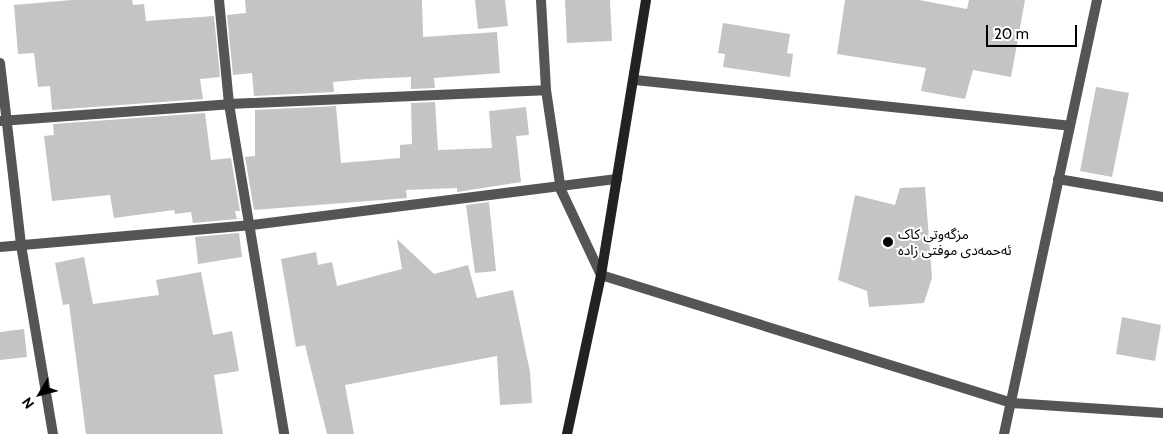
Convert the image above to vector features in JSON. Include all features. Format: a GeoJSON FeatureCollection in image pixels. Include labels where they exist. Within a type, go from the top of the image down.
{"type":"FeatureCollection","features":[{"type":"Feature","properties":{"kind":"street"},"geometry":{"type":"LineString","coordinates":[[219,0],[229,104],[252,225],[284,434]]}},
{"type":"Feature","properties":{"kind":"street"},"geometry":{"type":"LineString","coordinates":[[541,0],[546,90],[561,190],[601,275],[1011,403],[1163,413]]}},
{"type":"Feature","properties":{"kind":"street"},"geometry":{"type":"LineString","coordinates":[[567,434],[601,275],[635,80],[646,0]]}},
{"type":"Feature","properties":{"kind":"street"},"geometry":{"type":"LineString","coordinates":[[1004,434],[1097,0]]}},
{"type":"Feature","properties":{"kind":"street"},"geometry":{"type":"LineString","coordinates":[[0,63],[3,121],[21,245],[53,434]]}},
{"type":"Feature","properties":{"kind":"street"},"geometry":{"type":"LineString","coordinates":[[635,80],[1070,126]]}},
{"type":"Feature","properties":{"kind":"street"},"geometry":{"type":"LineString","coordinates":[[3,121],[229,104],[546,90]]}},
{"type":"Feature","properties":{"kind":"street"},"geometry":{"type":"LineString","coordinates":[[1058,179],[1163,197]]}},
{"type":"Feature","properties":{"kind":"street"},"geometry":{"type":"LineString","coordinates":[[0,247],[252,225],[561,190],[617,180]]}},
{"type":"Feature","properties":{"kind":"building"},"geometry":{"type":"Polygon","coordinates":[[[72,0],[132,0],[133,5],[144,4],[146,21],[214,16],[220,77],[200,79],[203,99],[52,110],[50,86],[38,87],[34,53],[18,54],[14,5],[72,0]]]}},
{"type":"Feature","properties":{"kind":"building"},"geometry":{"type":"Polygon","coordinates":[[[245,0],[422,0],[423,37],[497,32],[500,73],[434,78],[435,88],[411,89],[411,77],[333,82],[334,92],[254,96],[252,73],[233,75],[227,15],[246,13],[245,0]]]}},
{"type":"Feature","properties":{"kind":"building"},"geometry":{"type":"Polygon","coordinates":[[[475,0],[505,0],[508,26],[478,29],[475,0]]]}},
{"type":"Feature","properties":{"kind":"building"},"geometry":{"type":"Polygon","coordinates":[[[565,0],[610,0],[612,41],[567,43],[565,0]]]}},
{"type":"Feature","properties":{"kind":"building"},"geometry":{"type":"Polygon","coordinates":[[[845,0],[919,0],[967,9],[969,0],[1025,0],[1011,77],[973,70],[965,99],[921,91],[926,68],[837,54],[845,0]]]}},
{"type":"Feature","properties":{"kind":"building"},"geometry":{"type":"Polygon","coordinates":[[[723,23],[790,34],[787,53],[793,54],[790,77],[723,67],[725,54],[718,53],[723,23]]]}},
{"type":"Feature","properties":{"kind":"building"},"geometry":{"type":"Polygon","coordinates":[[[1096,87],[1129,93],[1112,177],[1080,171],[1096,87]]]}},
{"type":"Feature","properties":{"kind":"building"},"geometry":{"type":"Polygon","coordinates":[[[435,102],[438,150],[492,148],[489,111],[526,107],[529,135],[516,136],[521,182],[457,192],[457,188],[406,190],[407,198],[254,210],[245,157],[255,156],[255,110],[336,106],[341,163],[400,158],[400,145],[412,144],[411,103],[435,102]]]}},
{"type":"Feature","properties":{"kind":"building"},"geometry":{"type":"Polygon","coordinates":[[[205,113],[211,160],[231,158],[240,211],[235,211],[237,219],[193,223],[191,212],[175,214],[174,210],[114,218],[110,195],[52,201],[44,136],[54,135],[53,124],[205,113]]]}},
{"type":"Feature","properties":{"kind":"building","name":"مزگەوتی کاک ئەحمەدی موفتی زادە"},"geometry":{"type":"Polygon","coordinates":[[[925,187],[932,278],[924,303],[869,307],[867,291],[838,280],[855,195],[895,205],[900,188],[925,187]]]}},
{"type":"Feature","properties":{"kind":"building"},"geometry":{"type":"Polygon","coordinates":[[[489,202],[496,271],[475,273],[466,205],[489,202]]]}},
{"type":"Feature","properties":{"kind":"building"},"geometry":{"type":"Polygon","coordinates":[[[239,233],[242,257],[198,264],[195,237],[239,233]]]}},
{"type":"Feature","properties":{"kind":"building"},"geometry":{"type":"Polygon","coordinates":[[[397,239],[434,274],[468,265],[477,298],[513,290],[530,372],[532,403],[500,405],[497,356],[345,385],[354,434],[327,434],[305,345],[296,347],[281,259],[316,252],[318,265],[332,262],[337,286],[402,269],[397,239]]]}},
{"type":"Feature","properties":{"kind":"building"},"geometry":{"type":"Polygon","coordinates":[[[84,257],[93,304],[159,295],[156,280],[201,272],[213,335],[232,331],[239,371],[214,375],[223,434],[86,434],[69,304],[63,305],[55,263],[84,257]]]}},
{"type":"Feature","properties":{"kind":"building"},"geometry":{"type":"Polygon","coordinates":[[[1122,317],[1161,325],[1155,361],[1116,354],[1122,317]]]}},
{"type":"Feature","properties":{"kind":"building"},"geometry":{"type":"Polygon","coordinates":[[[24,329],[27,357],[0,360],[0,332],[24,329]]]}},
{"type":"Feature","properties":{"kind":"place","name":"مزگەوتی کاک ئەحمەدی موفتی زادە"},"geometry":{"type":"Point","coordinates":[888,242]}}]}
